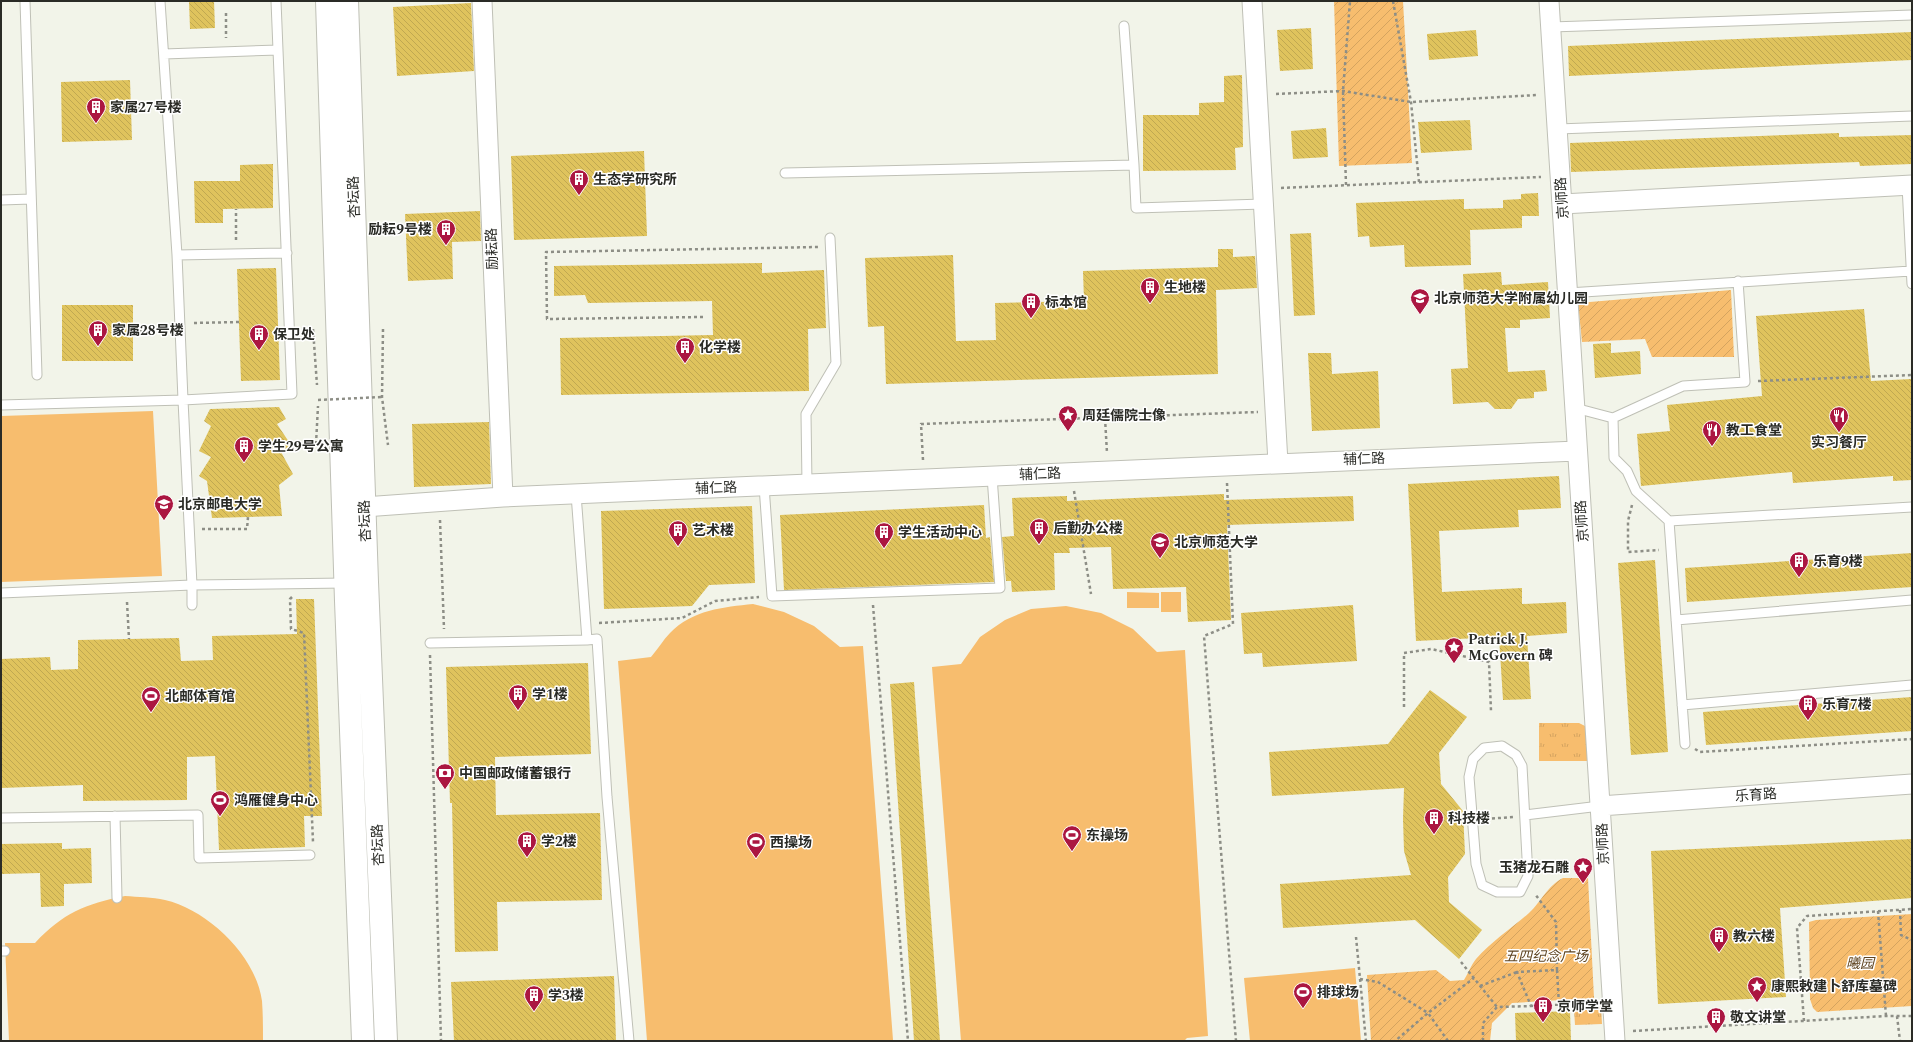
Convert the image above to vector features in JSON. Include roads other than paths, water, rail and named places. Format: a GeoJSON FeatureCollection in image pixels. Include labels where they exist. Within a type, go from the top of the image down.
{"type":"FeatureCollection","features":[{"type":"Feature","properties":{"kind":"street","name":"杏坛路"},"geometry":{"type":"LineString","coordinates":[[327,1],[343,509],[356,582],[386,1041]]}},
{"type":"Feature","properties":{"kind":"street","name":"杏坛路"},"geometry":{"type":"LineString","coordinates":[[347,1],[364,507],[356,582],[363,1041]]}},
{"type":"Feature","properties":{"kind":"street","name":"励耘路"},"geometry":{"type":"LineString","coordinates":[[482,1],[503,497]]}},
{"type":"Feature","properties":{"kind":"street"},"geometry":{"type":"LineString","coordinates":[[1252,1],[1278,463]]}},
{"type":"Feature","properties":{"kind":"street","name":"京师路"},"geometry":{"type":"LineString","coordinates":[[1549,1],[1615,1037]]}},
{"type":"Feature","properties":{"kind":"street"},"geometry":{"type":"LineString","coordinates":[[1562,204],[1909,185]]}},
{"type":"Feature","properties":{"kind":"street","name":"辅仁路"},"geometry":{"type":"LineString","coordinates":[[343,509],[503,497],[1577,451]]}},
{"type":"Feature","properties":{"kind":"street","name":"乐育路"},"geometry":{"type":"LineString","coordinates":[[1600,806],[1912,784]]}},
{"type":"Feature","properties":{"kind":"lane"},"geometry":{"type":"LineString","coordinates":[[25,1],[37,375]]}},
{"type":"Feature","properties":{"kind":"lane"},"geometry":{"type":"LineString","coordinates":[[160,1],[180,324],[190,529],[192,605]]}},
{"type":"Feature","properties":{"kind":"lane"},"geometry":{"type":"LineString","coordinates":[[1,404],[183,400],[292,394],[276,1]]}},
{"type":"Feature","properties":{"kind":"lane"},"geometry":{"type":"LineString","coordinates":[[1551,28],[1912,15]]}},
{"type":"Feature","properties":{"kind":"lane"},"geometry":{"type":"LineString","coordinates":[[1124,26],[1136,208],[1263,196]]}},
{"type":"Feature","properties":{"kind":"lane"},"geometry":{"type":"LineString","coordinates":[[164,54],[278,50]]}},
{"type":"Feature","properties":{"kind":"lane"},"geometry":{"type":"LineString","coordinates":[[1558,129],[1912,116]]}},
{"type":"Feature","properties":{"kind":"lane"},"geometry":{"type":"LineString","coordinates":[[785,173],[1134,165]]}},
{"type":"Feature","properties":{"kind":"lane"},"geometry":{"type":"LineString","coordinates":[[1909,185],[1912,284]]}},
{"type":"Feature","properties":{"kind":"lane"},"geometry":{"type":"LineString","coordinates":[[1,200],[31,199]]}},
{"type":"Feature","properties":{"kind":"lane"},"geometry":{"type":"LineString","coordinates":[[808,484],[806,414],[836,363],[831,242]]}},
{"type":"Feature","properties":{"kind":"lane"},"geometry":{"type":"LineString","coordinates":[[176,254],[287,253]]}},
{"type":"Feature","properties":{"kind":"lane"},"geometry":{"type":"LineString","coordinates":[[1568,293],[1911,271]]}},
{"type":"Feature","properties":{"kind":"lane"},"geometry":{"type":"LineString","coordinates":[[1575,408],[1613,418],[1683,386],[1746,382],[1738,281]]}},
{"type":"Feature","properties":{"kind":"lane"},"geometry":{"type":"LineString","coordinates":[[1613,418],[1614,458],[1627,471],[1636,491],[1669,521],[1685,744]]}},
{"type":"Feature","properties":{"kind":"lane"},"geometry":{"type":"LineString","coordinates":[[764,486],[772,596],[1000,588],[992,476]]}},
{"type":"Feature","properties":{"kind":"lane"},"geometry":{"type":"LineString","coordinates":[[576,494],[587,640]]}},
{"type":"Feature","properties":{"kind":"lane"},"geometry":{"type":"LineString","coordinates":[[1669,521],[1912,507]]}},
{"type":"Feature","properties":{"kind":"lane"},"geometry":{"type":"LineString","coordinates":[[1,593],[192,585],[356,582]]}},
{"type":"Feature","properties":{"kind":"lane"},"geometry":{"type":"LineString","coordinates":[[1676,620],[1912,600]]}},
{"type":"Feature","properties":{"kind":"lane"},"geometry":{"type":"LineString","coordinates":[[430,643],[597,639],[608,797],[630,1041]]}},
{"type":"Feature","properties":{"kind":"lane"},"geometry":{"type":"LineString","coordinates":[[1682,705],[1912,685]]}},
{"type":"Feature","properties":{"kind":"lane"},"geometry":{"type":"LineString","coordinates":[[1502,746],[1516,755],[1522,766],[1525,816],[1528,876],[1520,892],[1497,892],[1482,886],[1476,864],[1469,777],[1473,759],[1484,748],[1502,746]]}},
{"type":"Feature","properties":{"kind":"lane"},"geometry":{"type":"LineString","coordinates":[[1525,816],[1600,806]]}},
{"type":"Feature","properties":{"kind":"lane"},"geometry":{"type":"LineString","coordinates":[[1,818],[198,815],[199,858],[310,855]]}},
{"type":"Feature","properties":{"kind":"lane"},"geometry":{"type":"LineString","coordinates":[[115,816],[117,898]]}},
{"type":"Feature","properties":{"kind":"place","name":"家属27号楼"},"geometry":{"type":"Point","coordinates":[96,124]}},
{"type":"Feature","properties":{"kind":"place","name":"生态学研究所"},"geometry":{"type":"Point","coordinates":[579,196]}},
{"type":"Feature","properties":{"kind":"place","name":"励耘9号楼"},"geometry":{"type":"Point","coordinates":[446,246]}},
{"type":"Feature","properties":{"kind":"place","name":"生地楼"},"geometry":{"type":"Point","coordinates":[1150,304]}},
{"type":"Feature","properties":{"kind":"place","name":"北京师范大学附属幼儿园"},"geometry":{"type":"Point","coordinates":[1420,315]}},
{"type":"Feature","properties":{"kind":"place","name":"标本馆"},"geometry":{"type":"Point","coordinates":[1031,319]}},
{"type":"Feature","properties":{"kind":"place","name":"家属28号楼"},"geometry":{"type":"Point","coordinates":[98,347]}},
{"type":"Feature","properties":{"kind":"place","name":"保卫处"},"geometry":{"type":"Point","coordinates":[259,351]}},
{"type":"Feature","properties":{"kind":"place","name":"化学楼"},"geometry":{"type":"Point","coordinates":[685,364]}},
{"type":"Feature","properties":{"kind":"place","name":"周廷儒院士像"},"geometry":{"type":"Point","coordinates":[1068,432]}},
{"type":"Feature","properties":{"kind":"place","name":"实习餐厅"},"geometry":{"type":"Point","coordinates":[1839,433]}},
{"type":"Feature","properties":{"kind":"place","name":"教工食堂"},"geometry":{"type":"Point","coordinates":[1712,447]}},
{"type":"Feature","properties":{"kind":"place","name":"学生29号公寓"},"geometry":{"type":"Point","coordinates":[244,463]}},
{"type":"Feature","properties":{"kind":"place","name":"北京邮电大学"},"geometry":{"type":"Point","coordinates":[164,521]}},
{"type":"Feature","properties":{"kind":"place","name":"后勤办公楼"},"geometry":{"type":"Point","coordinates":[1039,545]}},
{"type":"Feature","properties":{"kind":"place","name":"艺术楼"},"geometry":{"type":"Point","coordinates":[678,547]}},
{"type":"Feature","properties":{"kind":"place","name":"学生活动中心"},"geometry":{"type":"Point","coordinates":[884,549]}},
{"type":"Feature","properties":{"kind":"place","name":"北京师范大学"},"geometry":{"type":"Point","coordinates":[1160,559]}},
{"type":"Feature","properties":{"kind":"place","name":"乐育9楼"},"geometry":{"type":"Point","coordinates":[1799,578]}},
{"type":"Feature","properties":{"kind":"place","name":"Patrick J. McGovern 碑"},"geometry":{"type":"Point","coordinates":[1454,664]}},
{"type":"Feature","properties":{"kind":"place","name":"学1楼"},"geometry":{"type":"Point","coordinates":[518,711]}},
{"type":"Feature","properties":{"kind":"place","name":"北邮体育馆"},"geometry":{"type":"Point","coordinates":[151,713]}},
{"type":"Feature","properties":{"kind":"place","name":"乐育7楼"},"geometry":{"type":"Point","coordinates":[1808,721]}},
{"type":"Feature","properties":{"kind":"place","name":"中国邮政储蓄银行"},"geometry":{"type":"Point","coordinates":[445,790]}},
{"type":"Feature","properties":{"kind":"place","name":"鸿雁健身中心"},"geometry":{"type":"Point","coordinates":[220,817]}},
{"type":"Feature","properties":{"kind":"place","name":"科技楼"},"geometry":{"type":"Point","coordinates":[1434,835]}},
{"type":"Feature","properties":{"kind":"place","name":"东操场"},"geometry":{"type":"Point","coordinates":[1072,852]}},
{"type":"Feature","properties":{"kind":"place","name":"学2楼"},"geometry":{"type":"Point","coordinates":[527,858]}},
{"type":"Feature","properties":{"kind":"place","name":"西操场"},"geometry":{"type":"Point","coordinates":[756,859]}},
{"type":"Feature","properties":{"kind":"place","name":"玉猪龙石雕"},"geometry":{"type":"Point","coordinates":[1583,884]}},
{"type":"Feature","properties":{"kind":"place","name":"教六楼"},"geometry":{"type":"Point","coordinates":[1719,953]}},
{"type":"Feature","properties":{"kind":"place","name":"康熙敕建卜舒库墓碑"},"geometry":{"type":"Point","coordinates":[1757,1003]}},
{"type":"Feature","properties":{"kind":"place","name":"排球场"},"geometry":{"type":"Point","coordinates":[1303,1009]}},
{"type":"Feature","properties":{"kind":"place","name":"学3楼"},"geometry":{"type":"Point","coordinates":[534,1012]}},
{"type":"Feature","properties":{"kind":"place","name":"京师学堂"},"geometry":{"type":"Point","coordinates":[1543,1023]}},
{"type":"Feature","properties":{"kind":"place","name":"敬文讲堂"},"geometry":{"type":"Point","coordinates":[1716,1034]}},
{"type":"Feature","properties":{"kind":"park label","name":"五四纪念广场"},"geometry":{"type":"Point","coordinates":[1546,956]}},
{"type":"Feature","properties":{"kind":"park label","name":"曦园"},"geometry":{"type":"Point","coordinates":[1860,963]}}]}
